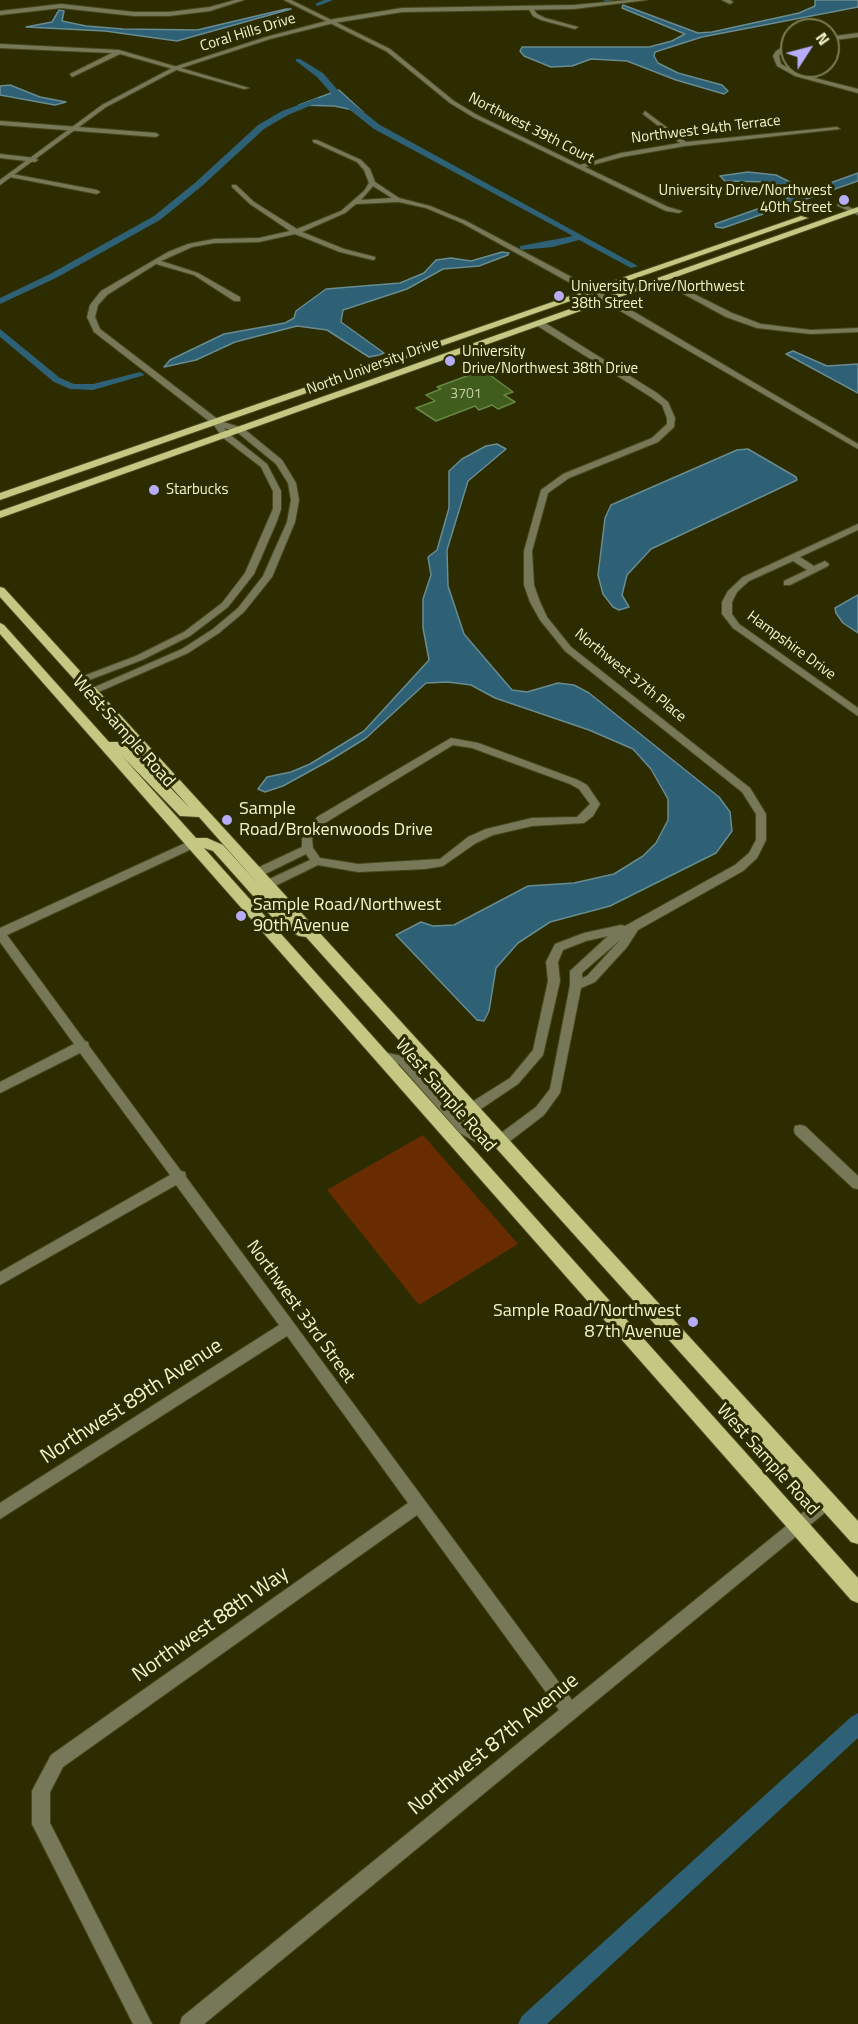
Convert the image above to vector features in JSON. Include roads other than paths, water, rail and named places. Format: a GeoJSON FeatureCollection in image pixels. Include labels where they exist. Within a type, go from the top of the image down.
{"type":"FeatureCollection","features":[{"type":"Feature","properties":{"kind":"main road","name":"North University Drive"},"geometry":{"type":"LineString","coordinates":[[0,497],[858,199]]}},
{"type":"Feature","properties":{"kind":"main road","name":"North University Drive"},"geometry":{"type":"LineString","coordinates":[[0,515],[856,211]]}},
{"type":"Feature","properties":{"kind":"main road"},"geometry":{"type":"LineString","coordinates":[[394,360],[409,370]]}},
{"type":"Feature","properties":{"kind":"main road"},"geometry":{"type":"LineString","coordinates":[[374,368],[389,377]]}},
{"type":"Feature","properties":{"kind":"main road","name":"West Sample Road"},"geometry":{"type":"LineString","coordinates":[[0,590],[858,1535]]}},
{"type":"Feature","properties":{"kind":"main road","name":"West Sample Road"},"geometry":{"type":"LineString","coordinates":[[0,627],[858,1593]]}},
{"type":"Feature","properties":{"kind":"main road"},"geometry":{"type":"LineString","coordinates":[[102,740],[130,755],[185,813],[202,813]]}},
{"type":"Feature","properties":{"kind":"main road"},"geometry":{"type":"LineString","coordinates":[[194,843],[207,843],[218,848],[284,921],[317,940]]}},
{"type":"Feature","properties":{"kind":"street"},"geometry":{"type":"LineString","coordinates":[[0,13],[46,6],[92,8],[134,14],[169,14],[210,9],[241,0]]}},
{"type":"Feature","properties":{"kind":"street","name":"Northwest 39th Court"},"geometry":{"type":"LineString","coordinates":[[286,0],[334,21],[391,52],[452,102],[475,116],[666,209],[679,211]]}},
{"type":"Feature","properties":{"kind":"street","name":"Coral Hills Drive"},"geometry":{"type":"LineString","coordinates":[[0,183],[35,160],[104,106],[176,68],[268,38],[334,21],[402,10],[574,7],[644,0]]}},
{"type":"Feature","properties":{"kind":"street"},"geometry":{"type":"LineString","coordinates":[[92,8],[99,4]]}},
{"type":"Feature","properties":{"kind":"street"},"geometry":{"type":"LineString","coordinates":[[531,8],[535,15],[543,19],[575,27]]}},
{"type":"Feature","properties":{"kind":"street"},"geometry":{"type":"LineString","coordinates":[[840,37],[858,35]]}},
{"type":"Feature","properties":{"kind":"street"},"geometry":{"type":"LineString","coordinates":[[2,48],[84,48],[119,52],[246,88]]}},
{"type":"Feature","properties":{"kind":"street"},"geometry":{"type":"LineString","coordinates":[[780,50],[776,56],[780,66]]}},
{"type":"Feature","properties":{"kind":"street"},"geometry":{"type":"LineString","coordinates":[[72,75],[119,52]]}},
{"type":"Feature","properties":{"kind":"street"},"geometry":{"type":"LineString","coordinates":[[808,78],[858,91]]}},
{"type":"Feature","properties":{"kind":"street"},"geometry":{"type":"LineString","coordinates":[[645,113],[685,144]]}},
{"type":"Feature","properties":{"kind":"street"},"geometry":{"type":"LineString","coordinates":[[0,123],[156,135]]}},
{"type":"Feature","properties":{"kind":"street","name":"Northwest 94th Terrace"},"geometry":{"type":"LineString","coordinates":[[580,168],[621,154],[685,144],[837,129]]}},
{"type":"Feature","properties":{"kind":"street"},"geometry":{"type":"LineString","coordinates":[[315,141],[359,161],[367,169],[372,183],[399,200],[448,214],[592,291],[858,447]]}},
{"type":"Feature","properties":{"kind":"street"},"geometry":{"type":"LineString","coordinates":[[0,156],[35,160]]}},
{"type":"Feature","properties":{"kind":"street"},"geometry":{"type":"LineString","coordinates":[[12,176],[97,192]]}},
{"type":"Feature","properties":{"kind":"street"},"geometry":{"type":"LineString","coordinates":[[86,686],[182,637],[225,604],[249,574],[277,508],[274,482],[264,466],[225,435],[217,423],[98,330],[92,317],[94,305],[105,293],[190,245],[214,241],[259,240],[296,232],[328,220],[355,202],[372,183]]}},
{"type":"Feature","properties":{"kind":"street"},"geometry":{"type":"LineString","coordinates":[[234,186],[252,202],[296,232],[342,251],[373,258]]}},
{"type":"Feature","properties":{"kind":"street"},"geometry":{"type":"LineString","coordinates":[[355,202],[399,200]]}},
{"type":"Feature","properties":{"kind":"street"},"geometry":{"type":"LineString","coordinates":[[840,205],[856,211]]}},
{"type":"Feature","properties":{"kind":"street"},"geometry":{"type":"LineString","coordinates":[[159,262],[196,274],[237,299]]}},
{"type":"Feature","properties":{"kind":"street"},"geometry":{"type":"LineString","coordinates":[[662,279],[729,315],[760,326],[812,332],[858,330]]}},
{"type":"Feature","properties":{"kind":"street","name":"Northwest 37th Place"},"geometry":{"type":"LineString","coordinates":[[471,1109],[514,1081],[532,1063],[544,1037],[554,981],[552,962],[559,947],[584,937],[634,927],[739,868],[753,855],[761,840],[762,821],[746,790],[568,649],[543,618],[535,602],[530,585],[528,551],[544,492],[566,476],[655,440],[671,425],[671,418],[665,404],[654,395],[539,323]]}},
{"type":"Feature","properties":{"kind":"street"},"geometry":{"type":"LineString","coordinates":[[86,686],[194,645],[242,610],[267,577],[294,511],[292,483],[279,462],[240,430],[217,423]]}},
{"type":"Feature","properties":{"kind":"street"},"geometry":{"type":"LineString","coordinates":[[252,456],[266,451]]}},
{"type":"Feature","properties":{"kind":"street"},"geometry":{"type":"LineString","coordinates":[[277,508],[294,511]]}},
{"type":"Feature","properties":{"kind":"street","name":"Hampshire Drive"},"geometry":{"type":"LineString","coordinates":[[858,527],[746,579],[733,591],[727,602],[727,614],[736,626],[858,712]]}},
{"type":"Feature","properties":{"kind":"street"},"geometry":{"type":"LineString","coordinates":[[793,557],[814,570]]}},
{"type":"Feature","properties":{"kind":"street"},"geometry":{"type":"LineString","coordinates":[[787,583],[825,564]]}},
{"type":"Feature","properties":{"kind":"street"},"geometry":{"type":"LineString","coordinates":[[249,574],[267,577]]}},
{"type":"Feature","properties":{"kind":"street"},"geometry":{"type":"LineString","coordinates":[[182,637],[194,645]]}},
{"type":"Feature","properties":{"kind":"street"},"geometry":{"type":"LineString","coordinates":[[262,879],[317,861],[358,868],[443,862],[472,840],[490,832],[532,822],[580,820],[590,813],[595,804],[583,787],[574,782],[474,745],[450,741],[321,820],[307,840],[308,849],[317,861]]}},
{"type":"Feature","properties":{"kind":"street"},"geometry":{"type":"LineString","coordinates":[[0,933],[194,843]]}},
{"type":"Feature","properties":{"kind":"street"},"geometry":{"type":"LineString","coordinates":[[262,879],[308,849]]}},
{"type":"Feature","properties":{"kind":"street","name":"Northwest 37th Place"},"geometry":{"type":"LineString","coordinates":[[576,985],[591,979],[623,944],[634,927]]}},
{"type":"Feature","properties":{"kind":"street","name":"Northwest 33rd Street"},"geometry":{"type":"LineString","coordinates":[[0,933],[571,1712]]}},
{"type":"Feature","properties":{"kind":"street"},"geometry":{"type":"LineString","coordinates":[[383,1057],[404,1060],[465,1129],[482,1142],[500,1141],[540,1111],[556,1090],[576,985],[554,981]]}},
{"type":"Feature","properties":{"kind":"street"},"geometry":{"type":"LineString","coordinates":[[0,1088],[84,1045]]}},
{"type":"Feature","properties":{"kind":"street"},"geometry":{"type":"LineString","coordinates":[[800,1130],[858,1184]]}},
{"type":"Feature","properties":{"kind":"street"},"geometry":{"type":"LineString","coordinates":[[0,1279],[180,1176]]}},
{"type":"Feature","properties":{"kind":"street","name":"Northwest 89th Avenue"},"geometry":{"type":"LineString","coordinates":[[0,1512],[288,1327]]}},
{"type":"Feature","properties":{"kind":"street","name":"Northwest 87th Avenue"},"geometry":{"type":"LineString","coordinates":[[189,2024],[828,1501]]}},
{"type":"Feature","properties":{"kind":"street","name":"Northwest 88th Way"},"geometry":{"type":"LineString","coordinates":[[143,2024],[41,1824],[41,1791],[57,1761],[418,1505]]}},
{"type":"Feature","properties":{"kind":"water"},"geometry":{"type":"Polygon","coordinates":[[[815,0],[858,0],[858,7],[801,18],[780,18],[780,22],[702,37],[655,52],[654,56],[658,63],[678,73],[722,85],[728,91],[724,94],[676,80],[627,61],[591,59],[572,66],[551,67],[524,56],[520,51],[522,47],[649,47],[672,41],[685,34],[622,8],[623,5],[698,33],[799,13],[815,6],[815,0]]]}},
{"type":"Feature","properties":{"kind":"water"},"geometry":{"type":"Polygon","coordinates":[[[291,9],[177,41],[105,31],[26,27],[52,22],[59,10],[64,11],[62,21],[86,26],[197,30],[291,9]]]}},
{"type":"Feature","properties":{"kind":"water"},"geometry":{"type":"Polygon","coordinates":[[[10,85],[40,97],[66,102],[55,105],[0,95],[0,86],[10,85]]]}},
{"type":"Feature","properties":{"kind":"water"},"geometry":{"type":"Polygon","coordinates":[[[339,90],[363,112],[334,106],[299,105],[339,90]]]}},
{"type":"Feature","properties":{"kind":"water"},"geometry":{"type":"Polygon","coordinates":[[[748,172],[776,175],[808,191],[858,173],[858,181],[723,228],[716,227],[715,224],[797,195],[772,182],[725,181],[720,176],[748,172]]]}},
{"type":"Feature","properties":{"kind":"water"},"geometry":{"type":"Polygon","coordinates":[[[502,252],[509,253],[479,266],[443,269],[407,289],[343,310],[341,322],[384,353],[379,355],[369,357],[327,330],[297,326],[235,342],[196,360],[164,367],[170,360],[224,334],[285,323],[294,318],[296,311],[326,289],[400,283],[424,273],[436,260],[451,258],[471,261],[502,252]]]}},
{"type":"Feature","properties":{"kind":"water"},"geometry":{"type":"Polygon","coordinates":[[[793,351],[827,366],[858,364],[858,393],[786,354],[793,351]]]}},
{"type":"Feature","properties":{"kind":"water"},"geometry":{"type":"Polygon","coordinates":[[[497,444],[506,449],[468,481],[447,550],[448,586],[464,634],[512,690],[527,692],[558,683],[574,685],[589,693],[719,797],[730,812],[732,831],[716,853],[610,906],[550,922],[518,943],[496,968],[489,1011],[484,1021],[477,1020],[396,935],[421,922],[433,926],[454,925],[528,886],[574,883],[614,874],[643,856],[656,843],[668,820],[668,799],[651,769],[633,749],[589,730],[495,698],[471,685],[448,682],[426,683],[366,738],[283,786],[265,792],[258,789],[267,777],[291,772],[310,764],[364,731],[429,660],[423,628],[423,599],[431,575],[428,557],[437,550],[449,508],[449,471],[462,459],[486,446],[497,444]]]}},
{"type":"Feature","properties":{"kind":"water"},"geometry":{"type":"Polygon","coordinates":[[[748,449],[796,477],[797,480],[651,549],[627,575],[622,595],[629,607],[619,610],[613,607],[603,594],[598,575],[605,518],[611,505],[737,450],[748,449]]]}},
{"type":"Feature","properties":{"kind":"water"},"geometry":{"type":"Polygon","coordinates":[[[858,595],[858,633],[843,623],[835,608],[858,595]]]}},
{"type":"Feature","properties":{"kind":"waterway"},"geometry":{"type":"LineString","coordinates":[[318,4],[330,0]]}},
{"type":"Feature","properties":{"kind":"waterway"},"geometry":{"type":"LineString","coordinates":[[298,60],[320,75],[339,97],[377,127],[581,237]]}},
{"type":"Feature","properties":{"kind":"waterway"},"geometry":{"type":"LineString","coordinates":[[0,301],[53,276],[157,218],[199,184],[261,127],[285,113],[320,100]]}},
{"type":"Feature","properties":{"kind":"waterway"},"geometry":{"type":"LineString","coordinates":[[523,248],[581,237]]}},
{"type":"Feature","properties":{"kind":"waterway"},"geometry":{"type":"LineString","coordinates":[[581,237],[634,266]]}},
{"type":"Feature","properties":{"kind":"waterway"},"geometry":{"type":"LineString","coordinates":[[0,332],[57,380],[73,387],[93,387],[140,375]]}},
{"type":"Feature","properties":{"kind":"waterway"},"geometry":{"type":"LineString","coordinates":[[530,2024],[858,1724]]}},
{"type":"Feature","properties":{"kind":"place","name":"University Drive/Northwest 40th Street"},"geometry":{"type":"Point","coordinates":[844,200]}},
{"type":"Feature","properties":{"kind":"place","name":"University Drive/Northwest 38th Street"},"geometry":{"type":"Point","coordinates":[559,296]}},
{"type":"Feature","properties":{"kind":"place","name":"University Drive/Northwest 38th Drive"},"geometry":{"type":"Point","coordinates":[450,361]}},
{"type":"Feature","properties":{"kind":"place","name":"Starbucks"},"geometry":{"type":"Point","coordinates":[154,490]}},
{"type":"Feature","properties":{"kind":"place","name":"Sample Road/Brokenwoods Drive"},"geometry":{"type":"Point","coordinates":[227,820]}},
{"type":"Feature","properties":{"kind":"place","name":"Sample Road/Northwest 90th Avenue"},"geometry":{"type":"Point","coordinates":[241,916]}},
{"type":"Feature","properties":{"kind":"place","name":"Sample Road/Northwest 87th Avenue"},"geometry":{"type":"Point","coordinates":[693,1322]}}]}
